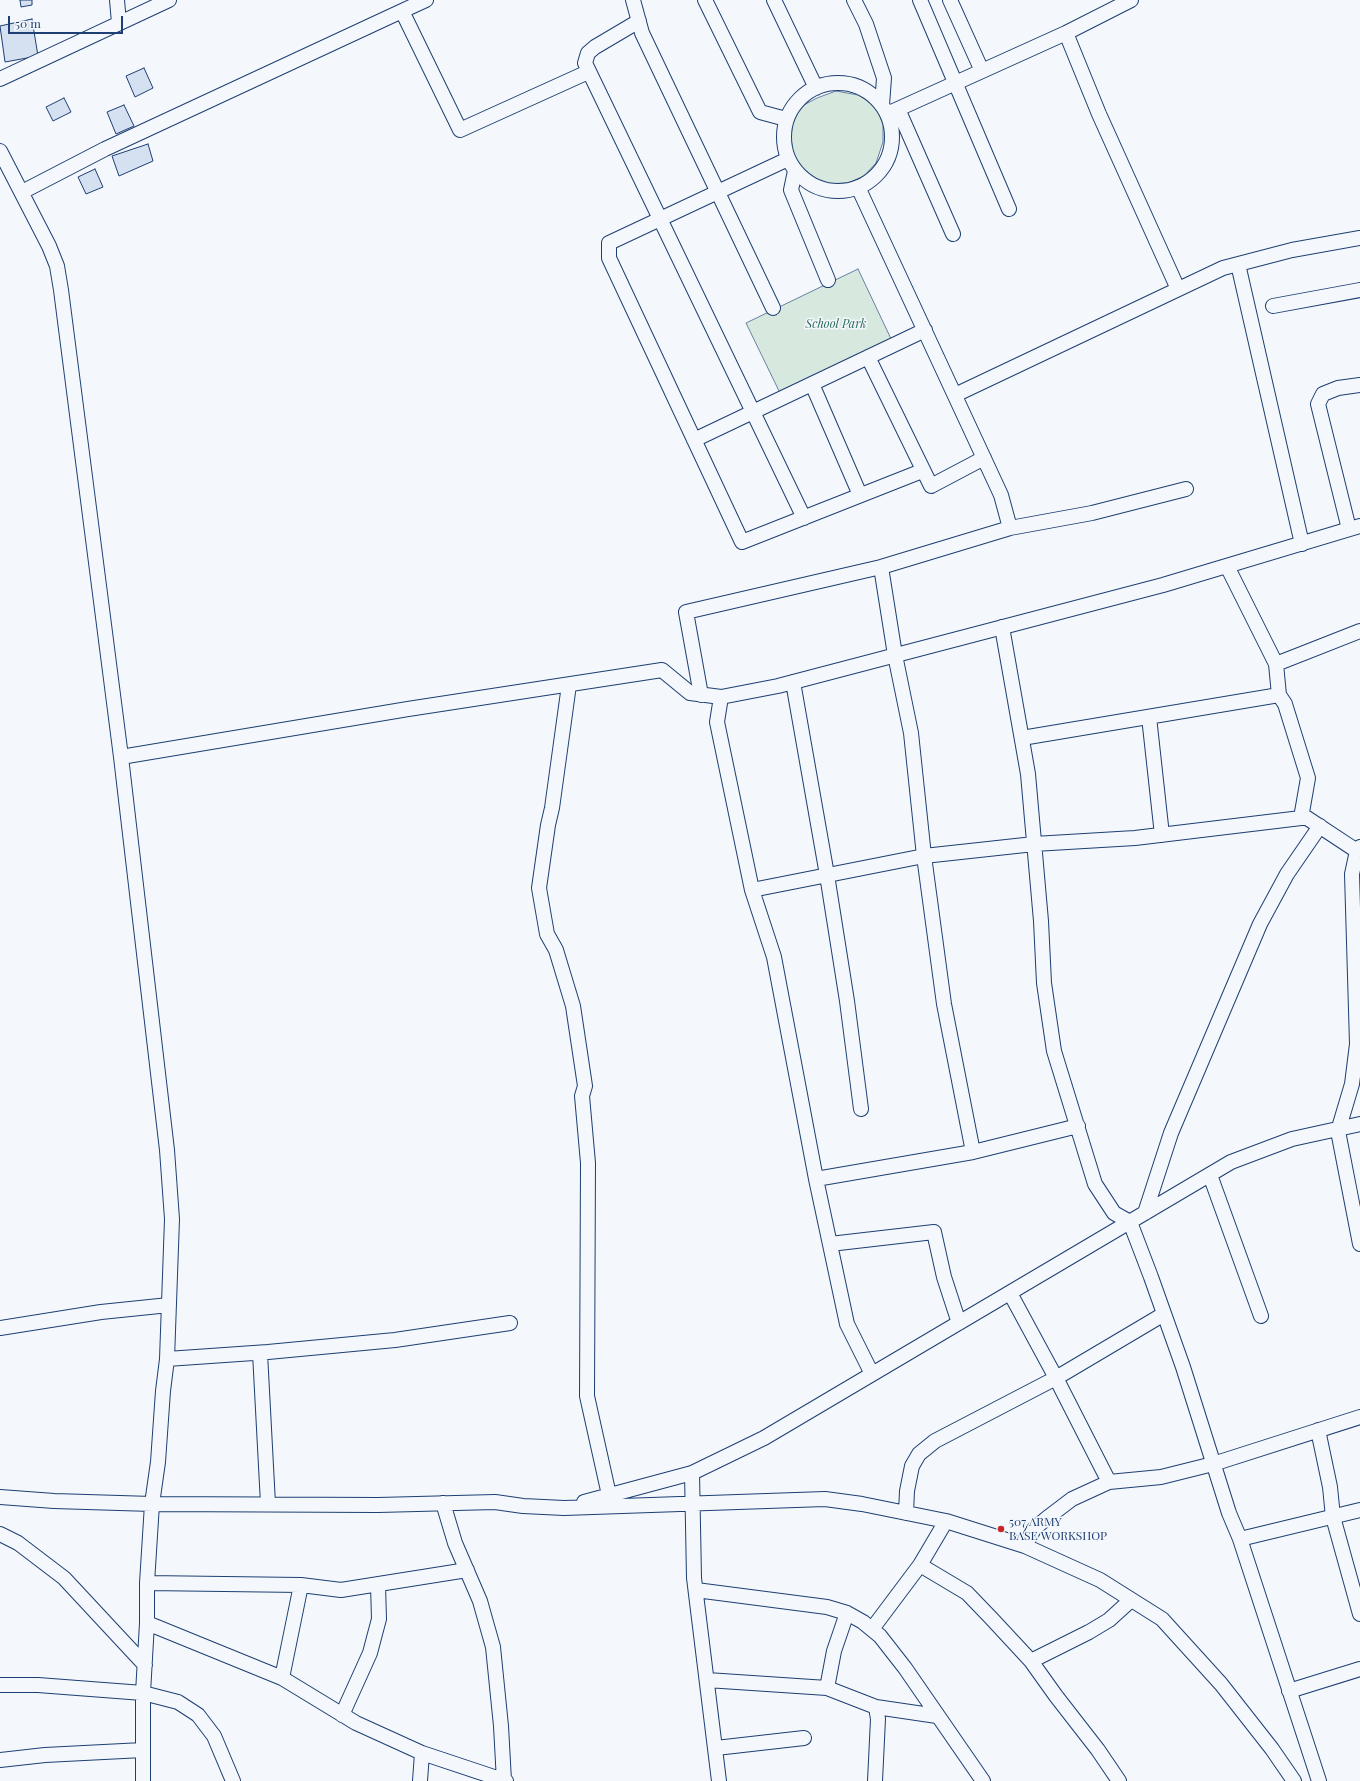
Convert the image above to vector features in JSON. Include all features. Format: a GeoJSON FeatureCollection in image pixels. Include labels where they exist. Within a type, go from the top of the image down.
{"type":"FeatureCollection","features":[{"type":"Feature","properties":{"kind":"street"},"geometry":{"type":"LineString","coordinates":[[117,0],[119,23]]}},
{"type":"Feature","properties":{"kind":"street"},"geometry":{"type":"LineString","coordinates":[[0,79],[168,0]]}},
{"type":"Feature","properties":{"kind":"street"},"geometry":{"type":"LineString","coordinates":[[22,192],[105,149],[426,0]]}},
{"type":"Feature","properties":{"kind":"street"},"geometry":{"type":"LineString","coordinates":[[633,0],[642,33],[774,308]]}},
{"type":"Feature","properties":{"kind":"street"},"geometry":{"type":"LineString","coordinates":[[706,0],[760,112],[786,119]]}},
{"type":"Feature","properties":{"kind":"street"},"geometry":{"type":"LineString","coordinates":[[774,0],[816,88]]}},
{"type":"Feature","properties":{"kind":"street"},"geometry":{"type":"LineString","coordinates":[[792,165],[809,184],[827,191],[846,191],[858,187],[877,176],[890,156],[892,132],[884,78],[866,24],[854,0]]}},
{"type":"Feature","properties":{"kind":"street"},"geometry":{"type":"LineString","coordinates":[[920,0],[1009,209]]}},
{"type":"Feature","properties":{"kind":"street"},"geometry":{"type":"LineString","coordinates":[[950,0],[982,71]]}},
{"type":"Feature","properties":{"kind":"street"},"geometry":{"type":"LineString","coordinates":[[889,110],[955,83],[1066,33],[1130,0]]}},
{"type":"Feature","properties":{"kind":"street"},"geometry":{"type":"LineString","coordinates":[[402,11],[460,130],[588,72]]}},
{"type":"Feature","properties":{"kind":"street"},"geometry":{"type":"LineString","coordinates":[[639,21],[595,47],[588,53],[585,63],[659,220],[804,518]]}},
{"type":"Feature","properties":{"kind":"street"},"geometry":{"type":"LineString","coordinates":[[1066,33],[1099,114],[1178,289]]}},
{"type":"Feature","properties":{"kind":"street"},"geometry":{"type":"LineString","coordinates":[[828,280],[791,190],[792,165],[783,138],[786,119],[796,103],[810,90],[826,84],[850,84],[870,93],[889,110],[953,234]]}},
{"type":"Feature","properties":{"kind":"street"},"geometry":{"type":"LineString","coordinates":[[0,151],[49,246],[57,266],[62,290],[121,757],[167,1150],[172,1219],[167,1359],[158,1462],[152,1504],[147,1583],[147,1623],[143,1693],[143,1781]]}},
{"type":"Feature","properties":{"kind":"street"},"geometry":{"type":"LineString","coordinates":[[792,165],[718,192],[608,243],[609,258],[742,542],[922,471]]}},
{"type":"Feature","properties":{"kind":"street"},"geometry":{"type":"LineString","coordinates":[[858,187],[1001,495],[1010,528]]}},
{"type":"Feature","properties":{"kind":"street"},"geometry":{"type":"LineString","coordinates":[[955,395],[1223,268],[1292,250],[1360,238]]}},
{"type":"Feature","properties":{"kind":"street"},"geometry":{"type":"LineString","coordinates":[[1238,264],[1302,544]]}},
{"type":"Feature","properties":{"kind":"street"},"geometry":{"type":"LineString","coordinates":[[1273,306],[1360,290]]}},
{"type":"Feature","properties":{"kind":"street"},"geometry":{"type":"LineString","coordinates":[[694,440],[925,330]]}},
{"type":"Feature","properties":{"kind":"street"},"geometry":{"type":"LineString","coordinates":[[868,357],[922,471],[931,486],[984,458]]}},
{"type":"Feature","properties":{"kind":"street"},"geometry":{"type":"LineString","coordinates":[[812,384],[860,495]]}},
{"type":"Feature","properties":{"kind":"street"},"geometry":{"type":"LineString","coordinates":[[121,757],[408,709],[662,670],[690,693],[721,697],[793,682],[1163,585],[1302,544],[1354,528],[1318,404],[1323,394],[1338,388],[1360,385]]}},
{"type":"Feature","properties":{"kind":"street"},"geometry":{"type":"LineString","coordinates":[[701,695],[686,612],[881,567],[1010,528],[1092,513],[1186,489]]}},
{"type":"Feature","properties":{"kind":"street"},"geometry":{"type":"LineString","coordinates":[[1227,566],[1276,664],[1279,696],[1285,704],[1308,778],[1301,818]]}},
{"type":"Feature","properties":{"kind":"street"},"geometry":{"type":"LineString","coordinates":[[881,567],[895,655],[911,733],[924,856],[944,1004],[973,1152]]}},
{"type":"Feature","properties":{"kind":"street"},"geometry":{"type":"LineString","coordinates":[[1002,627],[1028,774],[1044,983],[1054,1051],[1095,1184],[1114,1213],[1130,1222],[1164,1314],[1183,1368],[1229,1513],[1240,1539],[1319,1781]]}},
{"type":"Feature","properties":{"kind":"street"},"geometry":{"type":"LineString","coordinates":[[1276,664],[1360,631]]}},
{"type":"Feature","properties":{"kind":"street"},"geometry":{"type":"LineString","coordinates":[[793,682],[827,875],[847,1001],[861,1109]]}},
{"type":"Feature","properties":{"kind":"street"},"geometry":{"type":"LineString","coordinates":[[569,685],[539,888],[547,934],[556,950],[573,1006],[585,1086],[582,1096],[588,1163],[587,1396],[610,1501]]}},
{"type":"Feature","properties":{"kind":"street"},"geometry":{"type":"LineString","coordinates":[[1022,738],[1279,696]]}},
{"type":"Feature","properties":{"kind":"street"},"geometry":{"type":"LineString","coordinates":[[721,697],[717,722],[752,890],[774,957],[816,1179],[847,1324],[872,1374]]}},
{"type":"Feature","properties":{"kind":"street"},"geometry":{"type":"LineString","coordinates":[[1149,717],[1162,835]]}},
{"type":"Feature","properties":{"kind":"street"},"geometry":{"type":"LineString","coordinates":[[752,890],[924,856],[1034,844],[1135,838],[1307,818],[1358,849],[1352,874],[1358,1044],[1352,1084],[1338,1131],[1357,1235],[1360,1244]]}},
{"type":"Feature","properties":{"kind":"street"},"geometry":{"type":"LineString","coordinates":[[1145,1213],[1171,1133],[1260,924],[1287,874],[1320,826]]}},
{"type":"Feature","properties":{"kind":"street"},"geometry":{"type":"LineString","coordinates":[[0,1497],[54,1501],[152,1504],[495,1502],[524,1506],[564,1508],[610,1501],[692,1473],[764,1438],[1231,1162],[1292,1139],[1360,1124]]}},
{"type":"Feature","properties":{"kind":"street"},"geometry":{"type":"LineString","coordinates":[[816,1179],[973,1152],[1078,1126]]}},
{"type":"Feature","properties":{"kind":"street"},"geometry":{"type":"LineString","coordinates":[[1210,1174],[1261,1316]]}},
{"type":"Feature","properties":{"kind":"street"},"geometry":{"type":"LineString","coordinates":[[830,1244],[934,1232],[944,1277],[959,1323]]}},
{"type":"Feature","properties":{"kind":"street"},"geometry":{"type":"LineString","coordinates":[[1010,1293],[1056,1378],[1109,1482]]}},
{"type":"Feature","properties":{"kind":"street"},"geometry":{"type":"LineString","coordinates":[[0,1328],[101,1312],[169,1305]]}},
{"type":"Feature","properties":{"kind":"street"},"geometry":{"type":"LineString","coordinates":[[906,1513],[907,1491],[912,1466],[919,1454],[935,1441],[1056,1378],[1164,1314]]}},
{"type":"Feature","properties":{"kind":"street"},"geometry":{"type":"LineString","coordinates":[[167,1359],[395,1340],[510,1323]]}},
{"type":"Feature","properties":{"kind":"street"},"geometry":{"type":"LineString","coordinates":[[260,1352],[268,1504]]}},
{"type":"Feature","properties":{"kind":"street"},"geometry":{"type":"LineString","coordinates":[[1025,1546],[1034,1529],[1047,1518],[1072,1499],[1109,1482],[1161,1477],[1213,1464],[1360,1417]]}},
{"type":"Feature","properties":{"kind":"street"},"geometry":{"type":"LineString","coordinates":[[1318,1430],[1330,1486],[1333,1517],[1360,1614]]}},
{"type":"Feature","properties":{"kind":"street"},"geometry":{"type":"LineString","coordinates":[[692,1473],[696,1590],[719,1781]]}},
{"type":"Feature","properties":{"kind":"street"},"geometry":{"type":"LineString","coordinates":[[610,1501],[692,1504],[825,1500],[862,1504],[946,1521],[1025,1546],[1100,1580],[1162,1620],[1221,1684],[1272,1748],[1294,1781]]}},
{"type":"Feature","properties":{"kind":"street"},"geometry":{"type":"LineString","coordinates":[[147,1623],[282,1678],[356,1723],[422,1753],[505,1781],[494,1647],[480,1602],[455,1543],[443,1503]]}},
{"type":"Feature","properties":{"kind":"street"},"geometry":{"type":"LineString","coordinates":[[1240,1539],[1360,1510]]}},
{"type":"Feature","properties":{"kind":"street"},"geometry":{"type":"LineString","coordinates":[[872,1629],[920,1565],[946,1521]]}},
{"type":"Feature","properties":{"kind":"street"},"geometry":{"type":"LineString","coordinates":[[0,1534],[18,1544],[64,1578],[145,1665]]}},
{"type":"Feature","properties":{"kind":"street"},"geometry":{"type":"LineString","coordinates":[[920,1565],[967,1593],[1031,1661],[1098,1750],[1119,1781]]}},
{"type":"Feature","properties":{"kind":"street"},"geometry":{"type":"LineString","coordinates":[[147,1583],[301,1585],[341,1590],[467,1570]]}},
{"type":"Feature","properties":{"kind":"street"},"geometry":{"type":"LineString","coordinates":[[282,1678],[301,1585]]}},
{"type":"Feature","properties":{"kind":"street"},"geometry":{"type":"LineString","coordinates":[[342,1714],[370,1653],[376,1634],[379,1618],[378,1585]]}},
{"type":"Feature","properties":{"kind":"street"},"geometry":{"type":"LineString","coordinates":[[696,1590],[827,1607],[846,1613],[863,1622],[880,1636],[906,1668],[937,1716],[983,1781]]}},
{"type":"Feature","properties":{"kind":"street"},"geometry":{"type":"LineString","coordinates":[[1031,1661],[1090,1632],[1109,1620],[1131,1600]]}},
{"type":"Feature","properties":{"kind":"street"},"geometry":{"type":"LineString","coordinates":[[827,1688],[834,1651],[846,1613]]}},
{"type":"Feature","properties":{"kind":"street"},"geometry":{"type":"LineString","coordinates":[[1289,1691],[1360,1669]]}},
{"type":"Feature","properties":{"kind":"street"},"geometry":{"type":"LineString","coordinates":[[707,1680],[827,1688],[876,1708],[937,1716]]}},
{"type":"Feature","properties":{"kind":"street"},"geometry":{"type":"LineString","coordinates":[[0,1685],[38,1685],[143,1693],[178,1702],[198,1715],[214,1736],[233,1781]]}},
{"type":"Feature","properties":{"kind":"street"},"geometry":{"type":"LineString","coordinates":[[875,1781],[878,1719],[876,1708]]}},
{"type":"Feature","properties":{"kind":"street"},"geometry":{"type":"LineString","coordinates":[[716,1748],[804,1738]]}},
{"type":"Feature","properties":{"kind":"street"},"geometry":{"type":"LineString","coordinates":[[0,1760],[45,1755],[143,1750]]}},
{"type":"Feature","properties":{"kind":"street"},"geometry":{"type":"LineString","coordinates":[[420,1781],[422,1753]]}},
{"type":"Feature","properties":{"kind":"green space"},"geometry":{"type":"Polygon","coordinates":[[[836,91],[858,95],[876,106],[883,124],[883,142],[876,163],[864,176],[848,183],[823,184],[802,168],[793,155],[791,137],[793,119],[802,106],[817,98],[836,91]]]}},
{"type":"Feature","properties":{"kind":"green space","name":"School Park"},"geometry":{"type":"Polygon","coordinates":[[[858,269],[893,343],[780,393],[746,323],[858,269]]]}},
{"type":"Feature","properties":{"kind":"building"},"geometry":{"type":"Polygon","coordinates":[[[20,0],[32,0],[32,5],[21,7],[20,0]]]}},
{"type":"Feature","properties":{"kind":"building"},"geometry":{"type":"Polygon","coordinates":[[[32,19],[38,56],[5,62],[0,26],[32,19]]]}},
{"type":"Feature","properties":{"kind":"building"},"geometry":{"type":"Polygon","coordinates":[[[144,68],[153,88],[135,97],[126,76],[144,68]]]}},
{"type":"Feature","properties":{"kind":"building"},"geometry":{"type":"Polygon","coordinates":[[[64,98],[71,112],[53,121],[46,107],[64,98]]]}},
{"type":"Feature","properties":{"kind":"building"},"geometry":{"type":"Polygon","coordinates":[[[124,105],[134,126],[116,134],[107,112],[124,105]]]}},
{"type":"Feature","properties":{"kind":"building"},"geometry":{"type":"Polygon","coordinates":[[[148,144],[153,161],[119,176],[112,156],[148,144]]]}},
{"type":"Feature","properties":{"kind":"building"},"geometry":{"type":"Polygon","coordinates":[[[95,169],[103,187],[86,194],[78,177],[95,169]]]}},
{"type":"Feature","properties":{"kind":"place","name":"507 ARMY BASE WORKSHOP"},"geometry":{"type":"Point","coordinates":[1001,1529]}}]}
